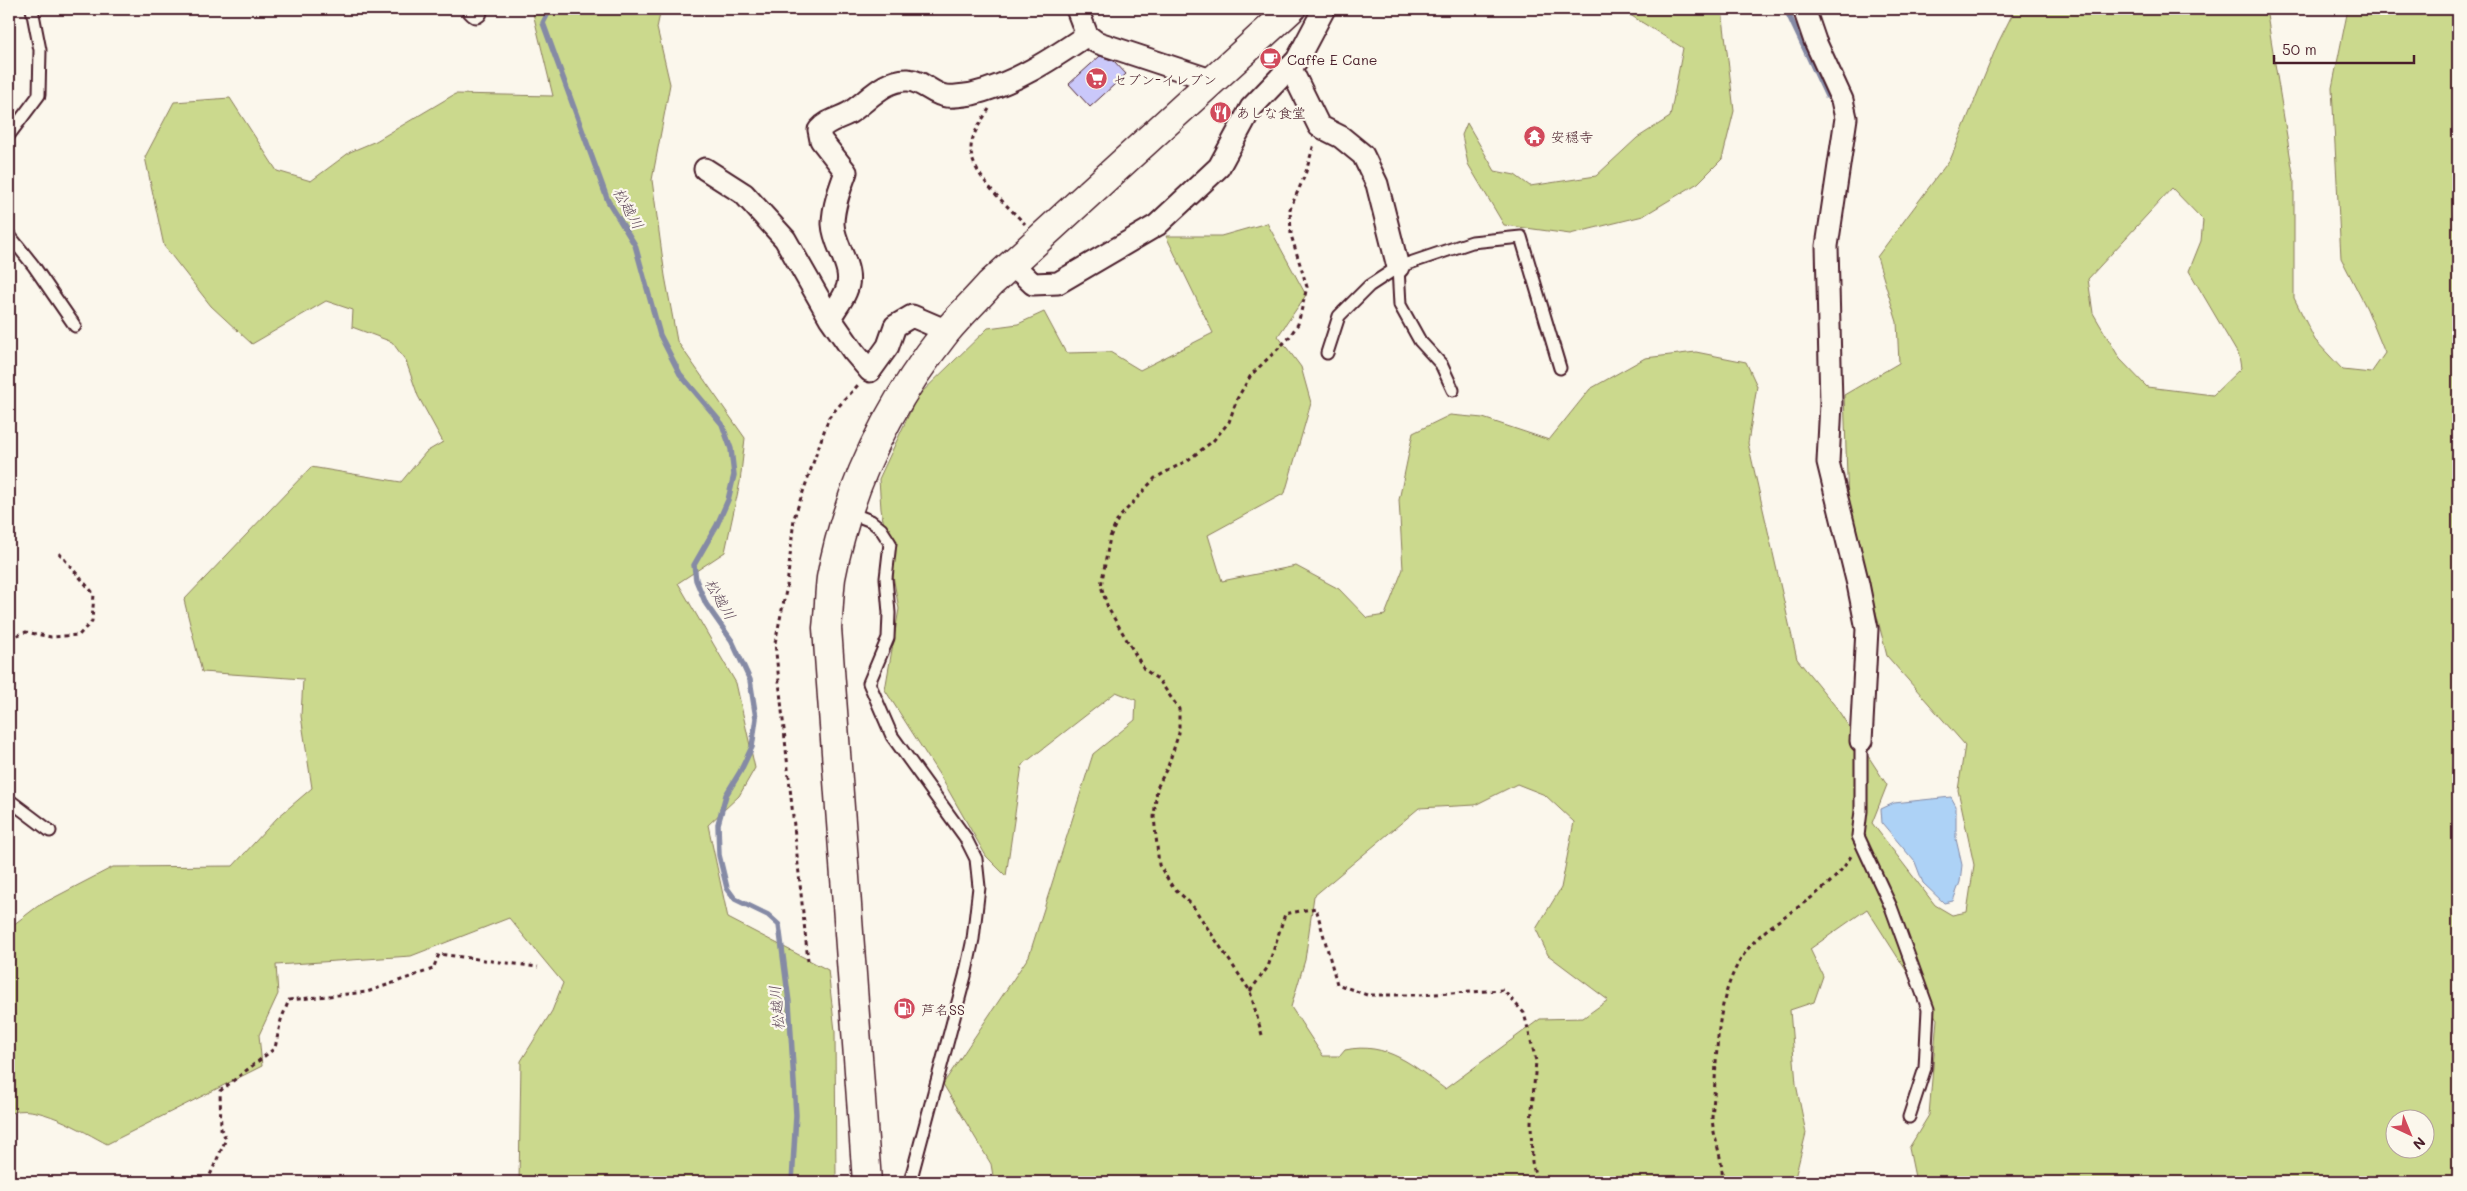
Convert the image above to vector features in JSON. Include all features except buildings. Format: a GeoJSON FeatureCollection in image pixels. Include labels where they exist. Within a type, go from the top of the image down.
{"type":"FeatureCollection","features":[{"type":"Feature","properties":{"kind":"street"},"geometry":{"type":"LineString","coordinates":[[1078,9],[1087,35],[1096,42],[1211,80]]}},
{"type":"Feature","properties":{"kind":"street"},"geometry":{"type":"LineString","coordinates":[[867,1182],[828,628],[831,579],[848,512],[866,461],[888,418],[947,331],[1012,264],[1211,80],[1291,9]]}},
{"type":"Feature","properties":{"kind":"street"},"geometry":{"type":"LineString","coordinates":[[1012,264],[1033,284],[1058,282],[1157,225],[1219,167],[1251,108],[1298,60],[1324,9]]}},
{"type":"Feature","properties":{"kind":"street"},"geometry":{"type":"LineString","coordinates":[[1804,9],[1815,41],[1842,100],[1846,118],[1846,132],[1827,246],[1831,403],[1828,462],[1867,629],[1861,741]]}},
{"type":"Feature","properties":{"kind":"street"},"geometry":{"type":"LineString","coordinates":[[830,318],[846,291],[849,276],[836,240],[833,224],[837,198],[846,172],[821,140],[820,130],[825,123],[849,112],[887,86],[907,80],[924,84],[944,96],[972,94],[1002,83],[1053,59],[1087,35]]}},
{"type":"Feature","properties":{"kind":"street"},"geometry":{"type":"LineString","coordinates":[[1290,67],[1319,126],[1341,137],[1364,155],[1378,184],[1398,267]]}},
{"type":"Feature","properties":{"kind":"street"},"geometry":{"type":"LineString","coordinates":[[705,169],[744,194],[785,238],[830,318],[870,372],[888,346],[895,326],[912,316],[947,331]]}},
{"type":"Feature","properties":{"kind":"lane"},"geometry":{"type":"LineString","coordinates":[[9,135],[39,95],[40,50],[32,9]]}},
{"type":"Feature","properties":{"kind":"lane"},"geometry":{"type":"LineString","coordinates":[[9,235],[33,265],[75,326]]}},
{"type":"Feature","properties":{"kind":"lane"},"geometry":{"type":"LineString","coordinates":[[1327,353],[1339,316],[1369,286],[1398,267],[1472,242],[1521,237],[1560,368]]}},
{"type":"Feature","properties":{"kind":"lane"},"geometry":{"type":"LineString","coordinates":[[1398,267],[1400,306],[1420,340],[1441,364],[1453,390]]}},
{"type":"Feature","properties":{"kind":"lane"},"geometry":{"type":"LineString","coordinates":[[848,512],[871,521],[881,529],[890,543],[886,578],[889,613],[888,638],[869,683],[892,736],[965,837],[976,859],[979,887],[973,939],[965,976],[910,1182]]}},
{"type":"Feature","properties":{"kind":"lane"},"geometry":{"type":"LineString","coordinates":[[1861,741],[1861,811],[1858,836],[1891,907],[1928,1009],[1925,1068],[1909,1117]]}},
{"type":"Feature","properties":{"kind":"lane"},"geometry":{"type":"LineString","coordinates":[[9,800],[50,831]]}},
{"type":"Feature","properties":{"kind":"path"},"geometry":{"type":"LineString","coordinates":[[1002,83],[976,131],[971,150],[978,171],[1040,239]]}},
{"type":"Feature","properties":{"kind":"path"},"geometry":{"type":"LineString","coordinates":[[1262,1035],[1250,990],[1192,905],[1172,886],[1159,865],[1154,817],[1157,788],[1168,766],[1179,733],[1179,709],[1170,693],[1159,680],[1144,669],[1108,608],[1101,586],[1110,537],[1118,519],[1155,478],[1188,460],[1213,441],[1229,422],[1237,399],[1251,375],[1288,340],[1298,324],[1308,287],[1291,235],[1290,209],[1305,175],[1319,126]]}},
{"type":"Feature","properties":{"kind":"path"},"geometry":{"type":"LineString","coordinates":[[808,960],[775,643],[787,586],[794,518],[828,417],[870,372]]}},
{"type":"Feature","properties":{"kind":"path"},"geometry":{"type":"LineString","coordinates":[[9,638],[26,632],[51,637],[79,635],[92,621],[94,594],[59,553]]}},
{"type":"Feature","properties":{"kind":"path"},"geometry":{"type":"LineString","coordinates":[[1722,1182],[1723,1166],[1712,1129],[1712,1116],[1719,1020],[1724,996],[1749,948],[1767,930],[1836,878],[1853,853],[1858,836]]}},
{"type":"Feature","properties":{"kind":"path"},"geometry":{"type":"LineString","coordinates":[[1250,990],[1268,967],[1285,914],[1316,908],[1338,984],[1367,995],[1419,995],[1503,990],[1524,1013],[1536,1061],[1531,1122],[1532,1162],[1537,1182]]}},
{"type":"Feature","properties":{"kind":"path"},"geometry":{"type":"LineString","coordinates":[[207,1182],[226,1139],[221,1129],[220,1091],[274,1048],[281,1020],[289,1000],[367,992],[433,969],[440,954],[538,966]]}},
{"type":"Feature","properties":{"kind":"green space"},"geometry":{"type":"Polygon","coordinates":[[[532,9],[661,9],[657,28],[670,84],[652,180],[665,276],[677,341],[745,438],[740,482],[725,552],[678,583],[736,683],[755,768],[739,796],[708,825],[728,918],[828,970],[835,1031],[836,1182],[519,1182],[521,1061],[552,1011],[563,983],[509,918],[411,956],[276,965],[278,994],[259,1035],[262,1066],[107,1144],[58,1119],[44,1114],[19,1111],[9,1114],[9,928],[38,906],[113,867],[233,866],[277,818],[312,788],[301,716],[303,679],[202,672],[184,600],[311,467],[401,482],[426,452],[443,442],[418,396],[406,361],[392,342],[352,327],[353,310],[326,301],[252,344],[211,306],[164,246],[145,157],[174,102],[230,98],[277,171],[311,181],[350,152],[376,141],[455,94],[553,96],[532,9]]]}},
{"type":"Feature","properties":{"kind":"green space"},"geometry":{"type":"Polygon","coordinates":[[[1629,9],[1722,9],[1734,111],[1722,159],[1698,183],[1643,216],[1570,234],[1504,225],[1468,164],[1462,135],[1467,123],[1495,171],[1515,175],[1530,186],[1596,176],[1637,138],[1670,117],[1683,48],[1627,13],[1629,9]]]}},
{"type":"Feature","properties":{"kind":"green space"},"geometry":{"type":"Polygon","coordinates":[[[2015,9],[2263,9],[2267,15],[2294,179],[2294,298],[2315,340],[2343,370],[2371,373],[2385,353],[2367,309],[2341,258],[2332,88],[2348,9],[2458,9],[2458,1182],[1916,1182],[1909,1148],[1929,1115],[1937,1019],[1867,909],[1810,949],[1823,976],[1814,1002],[1790,1010],[1796,1084],[1806,1133],[1794,1182],[994,1182],[991,1164],[943,1084],[1029,956],[1093,754],[1135,720],[1136,700],[1116,692],[1022,765],[1006,876],[986,856],[942,779],[885,690],[899,609],[881,509],[879,479],[917,397],[988,328],[1018,324],[1044,312],[1066,353],[1110,352],[1140,370],[1213,333],[1166,236],[1221,236],[1267,223],[1306,295],[1278,336],[1301,367],[1311,403],[1285,493],[1208,535],[1222,581],[1296,566],[1339,589],[1367,618],[1385,615],[1403,569],[1399,500],[1413,433],[1450,415],[1483,418],[1549,440],[1590,389],[1645,358],[1696,352],[1746,362],[1757,386],[1748,443],[1797,659],[1836,707],[1887,785],[1872,823],[1935,905],[1952,915],[1967,912],[1974,865],[1958,790],[1965,745],[1887,656],[1848,502],[1844,395],[1899,363],[1897,322],[1877,257],[1951,158],[1998,43],[2015,9]],[[2172,188],[2088,279],[2093,313],[2120,359],[2147,387],[2213,395],[2241,368],[2239,356],[2189,271],[2201,241],[2203,220],[2172,188]],[[1517,784],[1475,805],[1419,808],[1314,896],[1305,960],[1291,1007],[1323,1056],[1340,1056],[1345,1050],[1360,1048],[1387,1052],[1411,1064],[1445,1089],[1540,1019],[1583,1018],[1608,1000],[1548,955],[1536,929],[1561,888],[1574,822],[1545,795],[1517,784]]]}},
{"type":"Feature","properties":{"kind":"water"},"geometry":{"type":"Polygon","coordinates":[[[1951,797],[1956,806],[1956,839],[1962,865],[1960,882],[1953,901],[1944,903],[1923,883],[1915,862],[1882,823],[1881,809],[1894,803],[1951,797]]]}},
{"type":"Feature","properties":{"kind":"waterway","name":"松越川"},"geometry":{"type":"LineString","coordinates":[[550,9],[543,23],[608,201],[635,245],[660,335],[680,374],[722,424],[731,449],[734,475],[728,500],[717,525],[694,565],[696,580],[706,604],[732,641],[750,680],[756,718],[752,747],[726,795],[718,824],[719,855],[727,888],[735,899],[768,915],[779,925],[789,1002],[796,1115],[792,1182]]}},
{"type":"Feature","properties":{"kind":"waterway"},"geometry":{"type":"LineString","coordinates":[[1786,9],[1827,96]]}},
{"type":"Feature","properties":{"kind":"place","name":"Caffe E Cane"},"geometry":{"type":"Point","coordinates":[1271,59]}},
{"type":"Feature","properties":{"kind":"place","name":"セブン-イレブン"},"geometry":{"type":"Point","coordinates":[1097,79]}},
{"type":"Feature","properties":{"kind":"place","name":"あしな食堂"},"geometry":{"type":"Point","coordinates":[1220,112]}},
{"type":"Feature","properties":{"kind":"place","name":"安穏寺"},"geometry":{"type":"Point","coordinates":[1535,136]}},
{"type":"Feature","properties":{"kind":"place","name":"芦名SS"},"geometry":{"type":"Point","coordinates":[905,1009]}}]}
